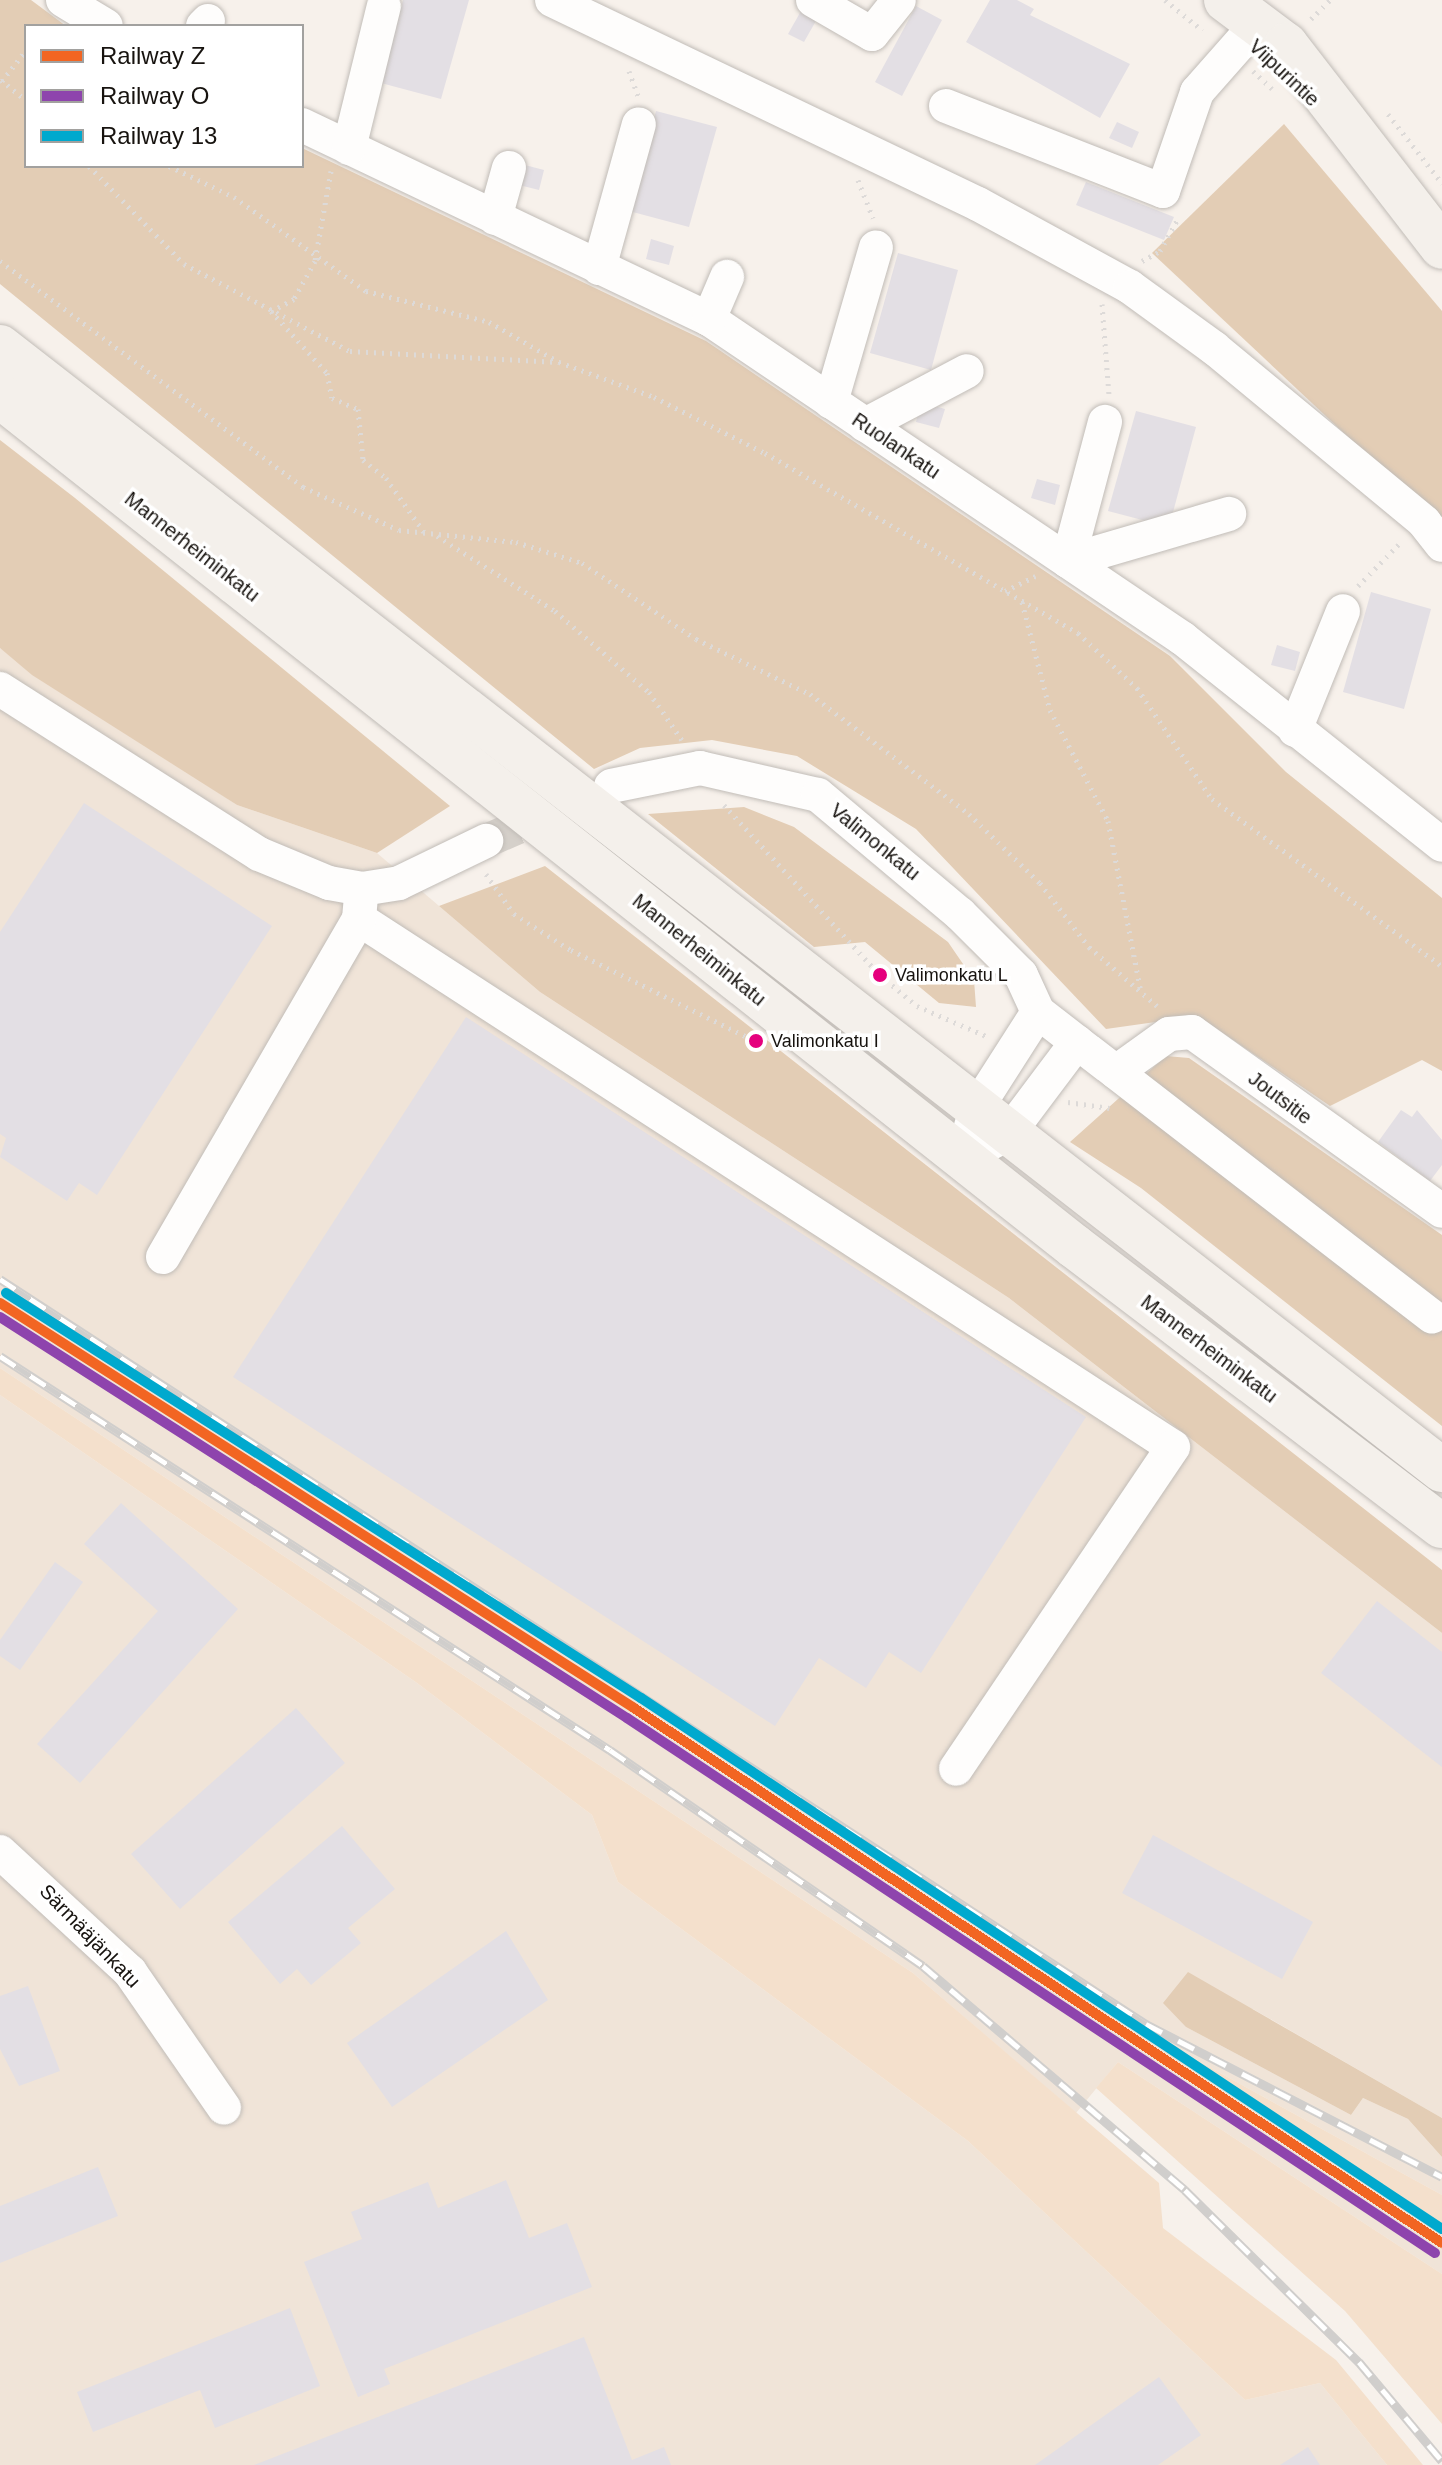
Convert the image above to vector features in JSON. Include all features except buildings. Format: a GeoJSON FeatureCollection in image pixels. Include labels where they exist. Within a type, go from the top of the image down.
{"type":"FeatureCollection","features":[{"type":"Feature","properties":{"kind":"main road","name":"Viipurintie"},"geometry":{"type":"LineString","coordinates":[[1213,0],[1286,45],[1442,247]]}},
{"type":"Feature","properties":{"kind":"main road","name":"Mannerheiminkatu"},"geometry":{"type":"LineString","coordinates":[[0,347],[1442,1470]]}},
{"type":"Feature","properties":{"kind":"main road","name":"Mannerheiminkatu"},"geometry":{"type":"LineString","coordinates":[[0,396],[962,1158],[1442,1526]]}},
{"type":"Feature","properties":{"kind":"street"},"geometry":{"type":"LineString","coordinates":[[63,0],[103,24]]}},
{"type":"Feature","properties":{"kind":"street"},"geometry":{"type":"LineString","coordinates":[[552,0],[1103,272],[1214,348],[1433,534]]}},
{"type":"Feature","properties":{"kind":"street"},"geometry":{"type":"LineString","coordinates":[[583,0],[616,31]]}},
{"type":"Feature","properties":{"kind":"street"},"geometry":{"type":"LineString","coordinates":[[813,0],[872,34],[899,0]]}},
{"type":"Feature","properties":{"kind":"street"},"geometry":{"type":"LineString","coordinates":[[343,146],[384,6]]}},
{"type":"Feature","properties":{"kind":"street"},"geometry":{"type":"LineString","coordinates":[[946,106],[1163,191],[1197,92],[1243,20]]}},
{"type":"Feature","properties":{"kind":"street"},"geometry":{"type":"LineString","coordinates":[[599,268],[639,124]]}},
{"type":"Feature","properties":{"kind":"street","name":"Ruolankatu"},"geometry":{"type":"LineString","coordinates":[[304,126],[709,319],[1182,638],[1442,845]]}},
{"type":"Feature","properties":{"kind":"street"},"geometry":{"type":"LineString","coordinates":[[495,218],[509,168]]}},
{"type":"Feature","properties":{"kind":"street"},"geometry":{"type":"LineString","coordinates":[[831,402],[876,247]]}},
{"type":"Feature","properties":{"kind":"street"},"geometry":{"type":"LineString","coordinates":[[709,319],[727,277]]}},
{"type":"Feature","properties":{"kind":"street"},"geometry":{"type":"LineString","coordinates":[[865,425],[967,371]]}},
{"type":"Feature","properties":{"kind":"street"},"geometry":{"type":"LineString","coordinates":[[1068,561],[1105,422]]}},
{"type":"Feature","properties":{"kind":"street"},"geometry":{"type":"LineString","coordinates":[[1068,561],[1229,514]]}},
{"type":"Feature","properties":{"kind":"street"},"geometry":{"type":"LineString","coordinates":[[1295,730],[1343,611]]}},
{"type":"Feature","properties":{"kind":"street"},"geometry":{"type":"LineString","coordinates":[[0,689],[259,854],[360,904],[1173,1447],[956,1769]]}},
{"type":"Feature","properties":{"kind":"street","name":"Valimonkatu"},"geometry":{"type":"LineString","coordinates":[[611,786],[700,768],[818,795],[960,914],[1021,975],[1038,1012],[1432,1316]]}},
{"type":"Feature","properties":{"kind":"street"},"geometry":{"type":"LineString","coordinates":[[163,1257],[360,904],[399,883],[491,855]]}},
{"type":"Feature","properties":{"kind":"street"},"geometry":{"type":"LineString","coordinates":[[992,1121],[1009,1054],[1038,1012]]}},
{"type":"Feature","properties":{"kind":"street"},"geometry":{"type":"LineString","coordinates":[[1128,1082],[1169,1034],[1192,1032]]}},
{"type":"Feature","properties":{"kind":"street","name":"Joutsitie"},"geometry":{"type":"LineString","coordinates":[[1192,1032],[1442,1211]]}},
{"type":"Feature","properties":{"kind":"street"},"geometry":{"type":"LineString","coordinates":[[962,1158],[992,1121],[1047,1084],[1077,1042]]}},
{"type":"Feature","properties":{"kind":"street","name":"Särmääjänkatu"},"geometry":{"type":"LineString","coordinates":[[0,1852],[130,1972],[224,2108]]}},
{"type":"Feature","properties":{"kind":"path"},"geometry":{"type":"LineString","coordinates":[[1319,10],[1330,0]]}},
{"type":"Feature","properties":{"kind":"path"},"geometry":{"type":"LineString","coordinates":[[616,31],[639,100],[639,124]]}},
{"type":"Feature","properties":{"kind":"path"},"geometry":{"type":"LineString","coordinates":[[24,52],[1,80],[24,98]]}},
{"type":"Feature","properties":{"kind":"path"},"geometry":{"type":"LineString","coordinates":[[829,137],[872,207],[876,247]]}},
{"type":"Feature","properties":{"kind":"path"},"geometry":{"type":"LineString","coordinates":[[271,311],[294,299],[315,261],[343,146]]}},
{"type":"Feature","properties":{"kind":"path"},"geometry":{"type":"LineString","coordinates":[[91,168],[184,264],[350,351],[559,362]]}},
{"type":"Feature","properties":{"kind":"path"},"geometry":{"type":"LineString","coordinates":[[173,168],[234,197],[315,261],[366,291],[489,322],[559,362],[654,397],[765,453],[1078,633],[1137,688],[1212,799],[1442,966]]}},
{"type":"Feature","properties":{"kind":"path"},"geometry":{"type":"LineString","coordinates":[[1105,422],[1110,387],[1103,272],[1160,251],[1180,214],[1163,191]]}},
{"type":"Feature","properties":{"kind":"path"},"geometry":{"type":"LineString","coordinates":[[0,261],[303,487],[351,511],[426,534],[516,542],[582,563],[696,639],[842,715],[969,814],[1141,994],[1192,1032]]}},
{"type":"Feature","properties":{"kind":"path"},"geometry":{"type":"LineString","coordinates":[[271,311],[327,373],[332,398],[358,409],[363,460],[426,534]]}},
{"type":"Feature","properties":{"kind":"path"},"geometry":{"type":"LineString","coordinates":[[1343,611],[1366,574],[1433,534]]}},
{"type":"Feature","properties":{"kind":"path"},"geometry":{"type":"LineString","coordinates":[[436,536],[555,611],[649,692],[718,800],[880,975],[917,1006],[996,1041],[1009,1054]]}},
{"type":"Feature","properties":{"kind":"path"},"geometry":{"type":"LineString","coordinates":[[1022,602],[1050,710],[1108,821],[1141,994]]}},
{"type":"Feature","properties":{"kind":"path"},"geometry":{"type":"LineString","coordinates":[[491,855],[484,875],[514,914],[756,1041]]}},
{"type":"Feature","properties":{"kind":"path"},"geometry":{"type":"LineString","coordinates":[[1047,1084],[1067,1102],[1119,1109],[1128,1082]]}},
{"type":"Feature","properties":{"kind":"shaded area"},"geometry":{"type":"Polygon","coordinates":[[[0,0],[31,0],[63,24],[24,24],[24,168],[304,168],[304,149],[706,341],[1170,656],[1286,772],[1442,898],[1442,1071],[1422,1060],[1330,1106],[1198,1016],[1106,1029],[916,829],[797,756],[712,740],[640,748],[594,769],[0,284],[0,0]]]}},
{"type":"Feature","properties":{"kind":"shaded area"},"geometry":{"type":"Polygon","coordinates":[[[1284,124],[1442,311],[1442,525],[1152,253],[1284,124]]]}},
{"type":"Feature","properties":{"kind":"shaded area"},"geometry":{"type":"Polygon","coordinates":[[[0,440],[450,806],[377,853],[237,805],[32,675],[0,648],[0,440]]]}},
{"type":"Feature","properties":{"kind":"shaded area"},"geometry":{"type":"Polygon","coordinates":[[[0,648],[237,805],[377,853],[540,992],[1009,1298],[1442,1633],[1442,2118],[1253,2009],[1186,2027],[1351,2115],[1363,2098],[1408,2119],[1442,2157],[1442,2195],[1171,2046],[1165,2052],[1442,2227],[1442,2274],[1118,2062],[1076,2113],[913,1973],[0,1368],[0,648]]]}},
{"type":"Feature","properties":{"kind":"shaded area"},"geometry":{"type":"Polygon","coordinates":[[[744,807],[794,827],[948,942],[974,980],[976,1007],[939,1003],[865,942],[814,947],[648,814],[744,807]]]}},
{"type":"Feature","properties":{"kind":"shaded area"},"geometry":{"type":"Polygon","coordinates":[[[545,866],[1442,1570],[1442,1633],[1009,1298],[540,992],[439,906],[545,866]]]}},
{"type":"Feature","properties":{"kind":"shaded area"},"geometry":{"type":"Polygon","coordinates":[[[1166,1056],[1189,1058],[1442,1235],[1442,1426],[1141,1188],[1070,1142],[1166,1056]]]}},
{"type":"Feature","properties":{"kind":"shaded area"},"geometry":{"type":"Polygon","coordinates":[[[0,1368],[913,1973],[1159,2183],[1163,2228],[1336,2360],[1423,2465],[1387,2465],[1320,2383],[1245,2400],[968,2141],[618,1882],[592,1815],[417,1683],[0,1395],[0,1368]]]}},
{"type":"Feature","properties":{"kind":"shaded area"},"geometry":{"type":"Polygon","coordinates":[[[0,1395],[417,1683],[592,1815],[618,1882],[968,2141],[1245,2400],[1320,2383],[1387,2465],[0,2465],[0,1395]]]}},
{"type":"Feature","properties":{"kind":"shaded area"},"geometry":{"type":"Polygon","coordinates":[[[1188,1972],[1442,2118],[1442,2157],[1408,2119],[1363,2098],[1351,2115],[1186,2027],[1163,2003],[1188,1972]]]}},
{"type":"Feature","properties":{"kind":"shaded area"},"geometry":{"type":"Polygon","coordinates":[[[1171,2046],[1442,2195],[1442,2227],[1164,2052],[1171,2046]]]}},
{"type":"Feature","properties":{"kind":"shaded area"},"geometry":{"type":"Polygon","coordinates":[[[1118,2062],[1442,2274],[1442,2424],[1345,2311],[1096,2088],[1118,2062]]]}},
{"type":"Feature","properties":{"kind":"tunnel"},"geometry":{"type":"LineString","coordinates":[[486,841],[555,811]]}},
{"type":"Feature","properties":{"kind":"railway"},"geometry":{"type":"LineString","coordinates":[[0,1279],[1146,2024],[1442,2177]]}},
{"type":"Feature","properties":{"kind":"railway"},"geometry":{"type":"LineString","coordinates":[[0,1356],[610,1750],[923,1966],[1185,2190],[1359,2362],[1442,2461]]}},
{"type":"Feature","properties":{"kind":"rail line","name":"13"},"geometry":{"type":"LineString","coordinates":[[6,1293],[641,1698],[1442,2229]]}},
{"type":"Feature","properties":{"kind":"rail line","name":"Z"},"geometry":{"type":"LineString","coordinates":[[0,1303],[634,1708],[1442,2243]]}},
{"type":"Feature","properties":{"kind":"rail line","name":"O"},"geometry":{"type":"LineString","coordinates":[[0,1317],[627,1718],[1435,2253]]}},
{"type":"Feature","properties":{"kind":"place","name":"Valimonkatu L"},"geometry":{"type":"Point","coordinates":[880,975]}},
{"type":"Feature","properties":{"kind":"place","name":"Valimonkatu I"},"geometry":{"type":"Point","coordinates":[756,1041]}}]}
